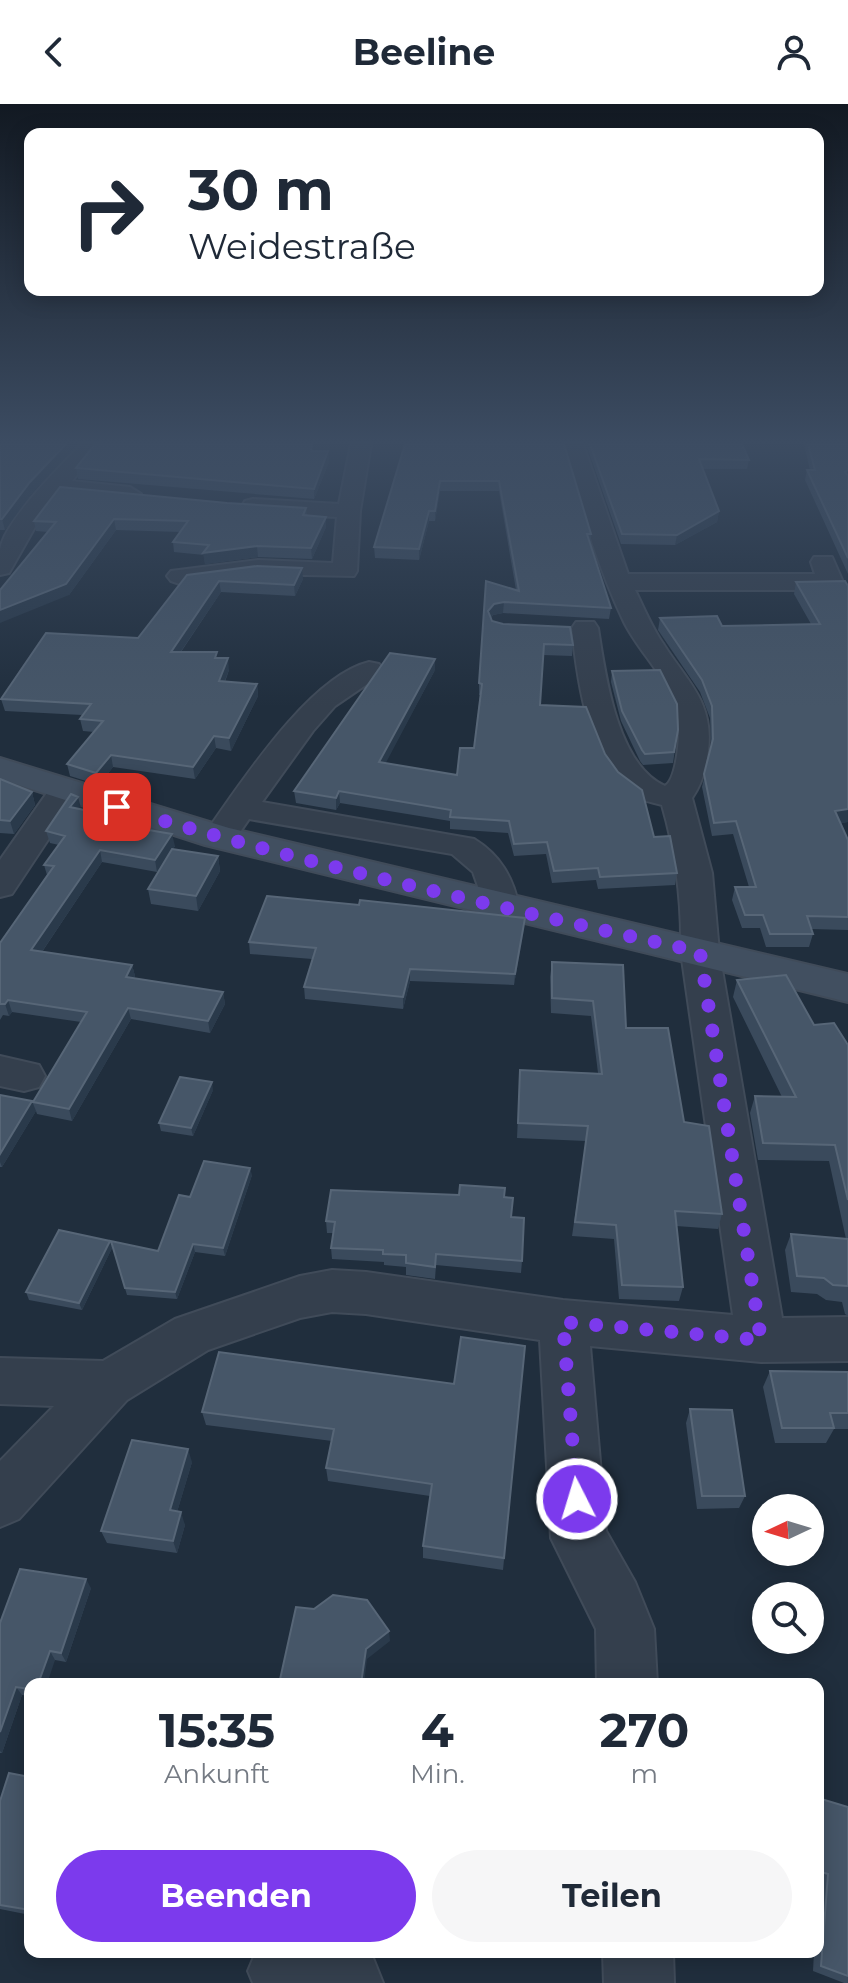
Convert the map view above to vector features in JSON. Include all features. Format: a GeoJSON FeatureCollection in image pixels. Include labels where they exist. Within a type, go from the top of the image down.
{"type":"FeatureCollection","features":[{"type":"Feature","properties":{"kind":"main road"},"geometry":{"type":"LineString","coordinates":[[0,768],[65,790],[229,822],[501,907],[848,988]]}},
{"type":"Feature","properties":{"kind":"street"},"geometry":{"type":"LineString","coordinates":[[0,568],[19,532]]}},
{"type":"Feature","properties":{"kind":"street"},"geometry":{"type":"LineString","coordinates":[[180,576],[258,567],[345,571],[348,532]]}},
{"type":"Feature","properties":{"kind":"street"},"geometry":{"type":"LineString","coordinates":[[601,532],[617,582],[641,631],[682,690],[695,722],[686,785],[676,797]]}},
{"type":"Feature","properties":{"kind":"street"},"geometry":{"type":"LineString","coordinates":[[617,582],[830,582],[823,562]]}},
{"type":"Feature","properties":{"kind":"street"},"geometry":{"type":"LineString","coordinates":[[641,631],[572,627],[596,699],[620,757],[640,785],[654,793],[676,797]]}},
{"type":"Feature","properties":{"kind":"street"},"geometry":{"type":"LineString","coordinates":[[229,822],[302,725],[325,700],[369,670]]}},
{"type":"Feature","properties":{"kind":"street"},"geometry":{"type":"LineString","coordinates":[[0,886],[65,790]]}},
{"type":"Feature","properties":{"kind":"street"},"geometry":{"type":"LineString","coordinates":[[676,797],[696,868],[700,952],[761,1340]]}},
{"type":"Feature","properties":{"kind":"street"},"geometry":{"type":"LineString","coordinates":[[229,822],[462,846],[487,864],[501,907]]}},
{"type":"Feature","properties":{"kind":"street"},"geometry":{"type":"LineString","coordinates":[[0,1500],[109,1384],[192,1334],[266,1307],[332,1291],[366,1293],[563,1322],[761,1340],[848,1339]]}},
{"type":"Feature","properties":{"kind":"street"},"geometry":{"type":"LineString","coordinates":[[563,1322],[579,1538],[615,1602],[625,1629],[627,1678]]}},
{"type":"Feature","properties":{"kind":"street"},"geometry":{"type":"LineString","coordinates":[[0,1381],[109,1384]]}},
{"type":"Feature","properties":{"kind":"street"},"geometry":{"type":"LineString","coordinates":[[638,1958],[639,1983]]}},
{"type":"Feature","properties":{"kind":"street"},"geometry":{"type":"LineString","coordinates":[[283,1971],[348,1983]]}},
{"type":"Feature","properties":{"kind":"building"},"geometry":{"type":"Polygon","coordinates":[[[48,532],[105,532],[66,584],[0,610],[0,590],[48,532]]]}},
{"type":"Feature","properties":{"kind":"building"},"geometry":{"type":"Polygon","coordinates":[[[180,532],[319,532],[311,548],[257,546],[203,553],[209,545],[173,542],[180,532]]]}},
{"type":"Feature","properties":{"kind":"building"},"geometry":{"type":"Polygon","coordinates":[[[379,532],[424,532],[419,549],[374,547],[379,532]]]}},
{"type":"Feature","properties":{"kind":"building"},"geometry":{"type":"Polygon","coordinates":[[[508,532],[590,532],[587,534],[611,608],[504,602],[494,604],[488,611],[492,621],[503,624],[570,627],[573,645],[544,644],[540,705],[586,707],[605,754],[618,772],[642,790],[654,837],[670,836],[677,873],[600,877],[598,868],[554,871],[547,842],[514,844],[509,821],[450,817],[451,810],[339,791],[336,798],[294,791],[390,653],[435,659],[379,762],[457,775],[460,748],[474,748],[482,684],[479,683],[486,581],[519,591],[508,532]]]}},
{"type":"Feature","properties":{"kind":"building"},"geometry":{"type":"Polygon","coordinates":[[[621,532],[683,532],[677,535],[621,532]]]}},
{"type":"Feature","properties":{"kind":"building"},"geometry":{"type":"Polygon","coordinates":[[[836,532],[848,532],[848,558],[836,532]]]}},
{"type":"Feature","properties":{"kind":"building"},"geometry":{"type":"Polygon","coordinates":[[[257,566],[302,568],[294,585],[219,581],[171,652],[217,652],[215,658],[228,658],[219,681],[257,684],[229,738],[214,736],[193,767],[111,755],[96,773],[67,764],[103,721],[80,719],[91,704],[1,699],[46,633],[138,638],[187,575],[257,566]]]}},
{"type":"Feature","properties":{"kind":"building"},"geometry":{"type":"Polygon","coordinates":[[[845,581],[848,586],[848,809],[835,811],[848,840],[848,917],[807,916],[813,934],[770,934],[763,915],[745,915],[735,887],[756,887],[736,821],[714,823],[704,774],[713,739],[712,706],[702,680],[660,618],[717,616],[722,626],[820,624],[796,582],[845,581]]]}},
{"type":"Feature","properties":{"kind":"building"},"geometry":{"type":"Polygon","coordinates":[[[660,670],[677,704],[678,730],[674,752],[645,754],[622,711],[612,671],[660,670]]]}},
{"type":"Feature","properties":{"kind":"building"},"geometry":{"type":"Polygon","coordinates":[[[0,779],[32,792],[10,821],[0,820],[0,779]]]}},
{"type":"Feature","properties":{"kind":"building"},"geometry":{"type":"Polygon","coordinates":[[[71,794],[78,797],[70,807],[108,815],[102,822],[172,834],[155,860],[100,850],[31,950],[132,965],[126,977],[223,992],[208,1021],[128,1008],[69,1109],[33,1102],[87,1012],[8,1000],[0,1004],[0,943],[54,866],[44,865],[65,836],[46,831],[71,794]]]}},
{"type":"Feature","properties":{"kind":"building"},"geometry":{"type":"Polygon","coordinates":[[[172,849],[218,856],[196,896],[148,889],[172,849]]]}},
{"type":"Feature","properties":{"kind":"building"},"geometry":{"type":"Polygon","coordinates":[[[267,896],[359,905],[360,900],[525,918],[515,974],[410,969],[403,997],[304,987],[316,948],[249,942],[267,896]]]}},
{"type":"Feature","properties":{"kind":"building"},"geometry":{"type":"Polygon","coordinates":[[[552,962],[623,965],[626,1028],[668,1028],[684,1122],[709,1126],[722,1214],[675,1211],[683,1287],[622,1285],[616,1225],[575,1222],[588,1126],[518,1123],[520,1070],[602,1074],[593,1001],[552,998],[552,962]]]}},
{"type":"Feature","properties":{"kind":"building"},"geometry":{"type":"Polygon","coordinates":[[[786,975],[814,1025],[834,1023],[848,1045],[848,1200],[835,1145],[763,1143],[755,1096],[796,1097],[737,980],[786,975]]]}},
{"type":"Feature","properties":{"kind":"building"},"geometry":{"type":"Polygon","coordinates":[[[180,1077],[212,1082],[191,1128],[159,1123],[180,1077]]]}},
{"type":"Feature","properties":{"kind":"building"},"geometry":{"type":"Polygon","coordinates":[[[0,1095],[32,1101],[0,1154],[0,1095]]]}},
{"type":"Feature","properties":{"kind":"building"},"geometry":{"type":"Polygon","coordinates":[[[204,1161],[250,1168],[223,1248],[193,1244],[175,1292],[125,1288],[111,1241],[158,1251],[179,1195],[190,1197],[204,1161]]]}},
{"type":"Feature","properties":{"kind":"building"},"geometry":{"type":"Polygon","coordinates":[[[460,1185],[505,1188],[504,1197],[513,1198],[511,1217],[524,1218],[522,1261],[436,1254],[435,1267],[406,1263],[406,1255],[383,1254],[383,1250],[331,1248],[335,1222],[326,1221],[331,1190],[459,1195],[460,1185]]]}},
{"type":"Feature","properties":{"kind":"building"},"geometry":{"type":"Polygon","coordinates":[[[59,1230],[110,1241],[79,1303],[26,1292],[59,1230]]]}},
{"type":"Feature","properties":{"kind":"building"},"geometry":{"type":"Polygon","coordinates":[[[791,1234],[848,1239],[848,1286],[833,1285],[824,1278],[797,1276],[791,1234]]]}},
{"type":"Feature","properties":{"kind":"building"},"geometry":{"type":"Polygon","coordinates":[[[461,1337],[525,1346],[504,1558],[423,1546],[432,1484],[326,1468],[334,1429],[202,1412],[219,1352],[454,1384],[461,1337]]]}},
{"type":"Feature","properties":{"kind":"building"},"geometry":{"type":"Polygon","coordinates":[[[770,1371],[848,1372],[848,1413],[830,1413],[834,1428],[782,1428],[770,1371]]]}},
{"type":"Feature","properties":{"kind":"building"},"geometry":{"type":"Polygon","coordinates":[[[690,1409],[732,1410],[745,1496],[702,1496],[690,1409]]]}},
{"type":"Feature","properties":{"kind":"building"},"geometry":{"type":"Polygon","coordinates":[[[132,1440],[188,1449],[170,1510],[181,1512],[173,1541],[101,1531],[132,1440]]]}},
{"type":"Feature","properties":{"kind":"building"},"geometry":{"type":"Polygon","coordinates":[[[20,1569],[86,1579],[61,1653],[50,1651],[40,1678],[24,1678],[24,1688],[16,1687],[0,1732],[0,1623],[20,1569]]]}},
{"type":"Feature","properties":{"kind":"building"},"geometry":{"type":"Polygon","coordinates":[[[333,1595],[367,1600],[389,1631],[366,1649],[362,1678],[280,1678],[296,1607],[314,1609],[333,1595]]]}},
{"type":"Feature","properties":{"kind":"building"},"geometry":{"type":"Polygon","coordinates":[[[9,1773],[24,1776],[24,1909],[0,1905],[0,1801],[9,1773]]]}},
{"type":"Feature","properties":{"kind":"building"},"geometry":{"type":"Polygon","coordinates":[[[824,1800],[848,1807],[848,1976],[821,1966],[828,1874],[824,1873],[824,1800]]]}},
{"type":"Feature","properties":{"kind":"route"},"geometry":{"type":"LineString","coordinates":[[117,807],[188,829],[357,872],[700,952],[761,1340],[563,1322],[577,1499]]}}]}
